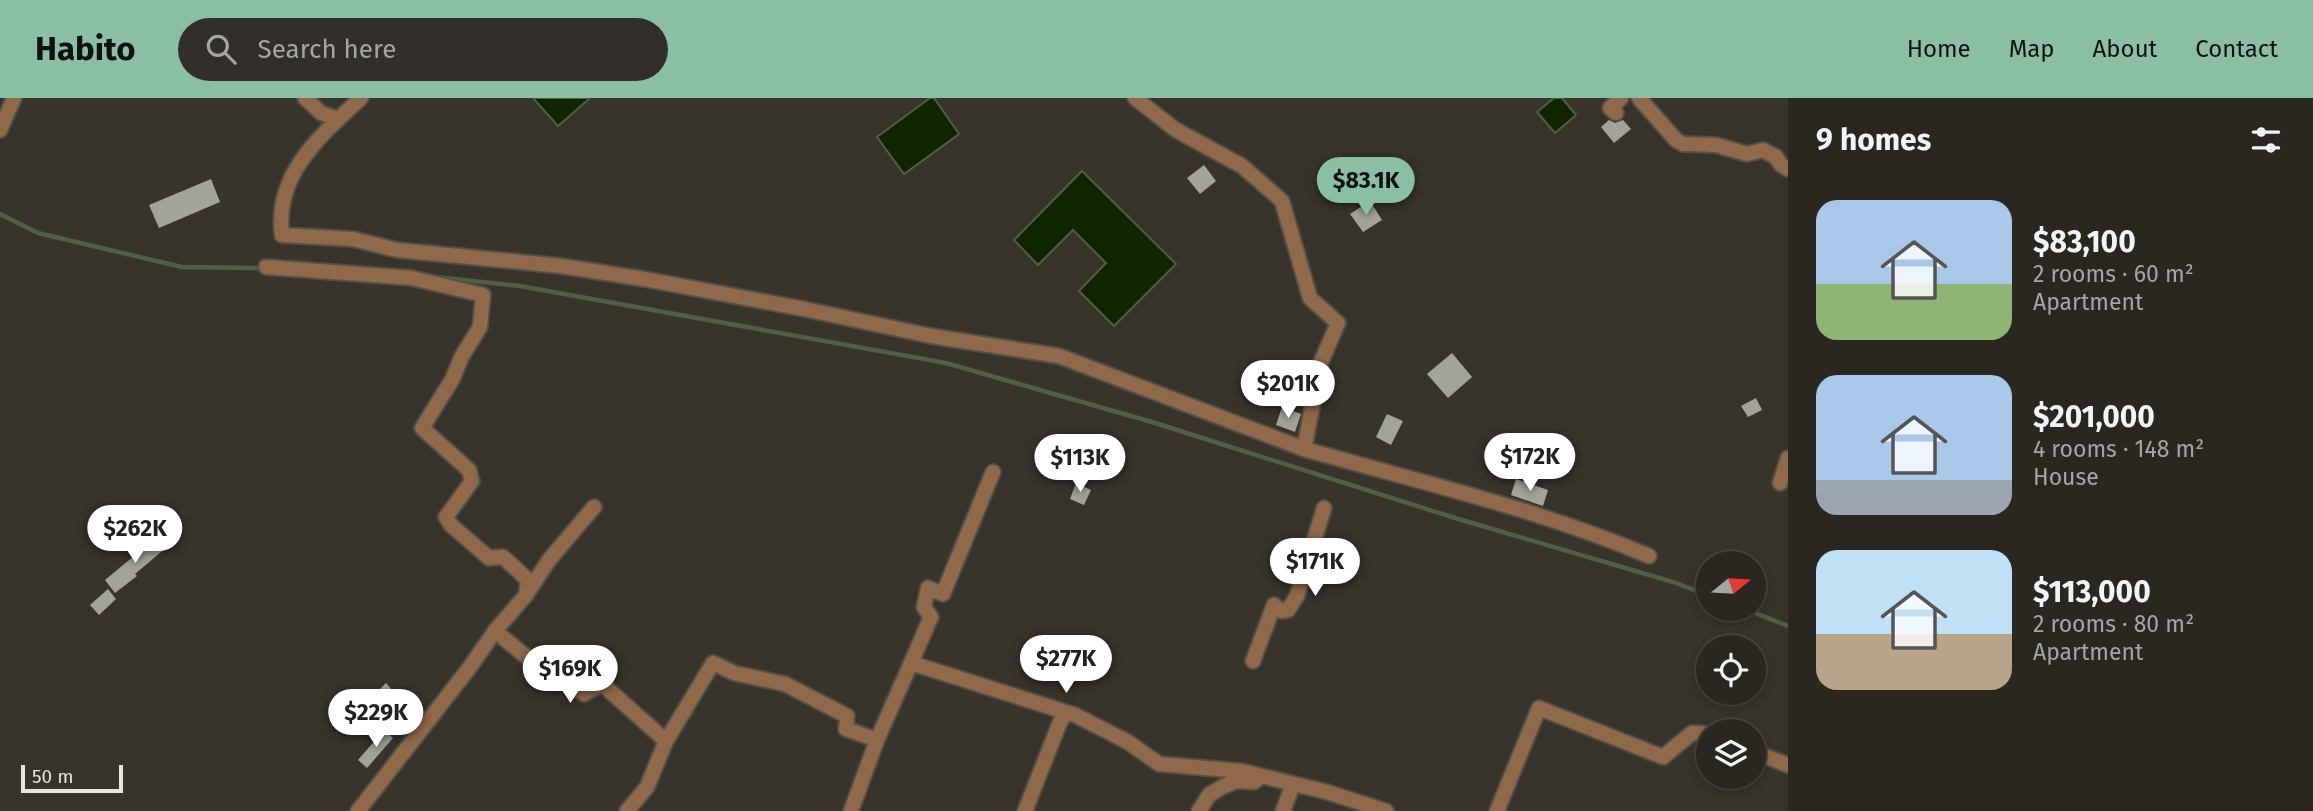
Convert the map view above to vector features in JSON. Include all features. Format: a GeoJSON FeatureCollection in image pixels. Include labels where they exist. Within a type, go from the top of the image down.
{"type":"FeatureCollection","features":[{"type":"Feature","properties":{"kind":"street"},"geometry":{"type":"LineString","coordinates":[[0,130],[14,98]]}},
{"type":"Feature","properties":{"kind":"street"},"geometry":{"type":"LineString","coordinates":[[305,98],[321,113],[338,119]]}},
{"type":"Feature","properties":{"kind":"street"},"geometry":{"type":"LineString","coordinates":[[361,98],[313,142],[290,178],[280,219],[282,235],[352,239],[397,250],[561,266],[804,309],[931,336],[1059,356],[1304,449],[1598,534],[1649,556]]}},
{"type":"Feature","properties":{"kind":"street"},"geometry":{"type":"LineString","coordinates":[[1135,98],[1176,130],[1242,166],[1282,201],[1310,298],[1338,323],[1321,362],[1304,449]]}},
{"type":"Feature","properties":{"kind":"street"},"geometry":{"type":"LineString","coordinates":[[1616,113],[1610,108],[1621,98]]}},
{"type":"Feature","properties":{"kind":"street"},"geometry":{"type":"LineString","coordinates":[[1639,98],[1676,140],[1683,144],[1716,145],[1747,154],[1763,150],[1776,157],[1788,169]]}},
{"type":"Feature","properties":{"kind":"street"},"geometry":{"type":"LineString","coordinates":[[266,267],[412,278],[483,295],[480,327],[462,356],[452,380],[422,428],[469,470],[472,481],[446,517],[451,525],[489,558],[503,558],[528,580],[526,595]]}},
{"type":"Feature","properties":{"kind":"street"},"geometry":{"type":"LineString","coordinates":[[1780,483],[1788,458]]}},
{"type":"Feature","properties":{"kind":"street"},"geometry":{"type":"LineString","coordinates":[[851,811],[877,740],[931,617],[924,607],[928,588],[943,594],[993,472]]}},
{"type":"Feature","properties":{"kind":"street"},"geometry":{"type":"LineString","coordinates":[[358,811],[495,631],[526,595],[549,560],[594,507]]}},
{"type":"Feature","properties":{"kind":"street"},"geometry":{"type":"LineString","coordinates":[[1253,661],[1274,605],[1281,611],[1288,610],[1297,596],[1324,509]]}},
{"type":"Feature","properties":{"kind":"street"},"geometry":{"type":"LineString","coordinates":[[495,631],[540,668],[549,666],[584,694],[602,684],[666,741]]}},
{"type":"Feature","properties":{"kind":"street"},"geometry":{"type":"LineString","coordinates":[[627,811],[647,787],[666,741],[713,663],[734,673],[785,684],[848,716],[846,729],[877,740]]}},
{"type":"Feature","properties":{"kind":"street"},"geometry":{"type":"LineString","coordinates":[[911,663],[1075,715],[1128,742],[1159,764],[1241,771],[1386,811]]}},
{"type":"Feature","properties":{"kind":"street"},"geometry":{"type":"LineString","coordinates":[[1497,811],[1539,708],[1663,757],[1692,733],[1696,733]]}},
{"type":"Feature","properties":{"kind":"street"},"geometry":{"type":"LineString","coordinates":[[1026,811],[1060,722],[1066,713]]}},
{"type":"Feature","properties":{"kind":"street"},"geometry":{"type":"LineString","coordinates":[[1766,757],[1788,765]]}},
{"type":"Feature","properties":{"kind":"street"},"geometry":{"type":"LineString","coordinates":[[1199,811],[1209,795],[1222,787],[1236,781],[1254,782],[1262,777]]}},
{"type":"Feature","properties":{"kind":"street"},"geometry":{"type":"LineString","coordinates":[[1283,811],[1293,784]]}},
{"type":"Feature","properties":{"kind":"shaded area"},"geometry":{"type":"Polygon","coordinates":[[[533,98],[590,98],[558,126],[533,98]]]}},
{"type":"Feature","properties":{"kind":"shaded area"},"geometry":{"type":"Polygon","coordinates":[[[930,98],[934,98],[959,134],[904,174],[877,137],[930,98]]]}},
{"type":"Feature","properties":{"kind":"shaded area"},"geometry":{"type":"Polygon","coordinates":[[[1554,98],[1562,98],[1576,115],[1555,133],[1537,112],[1554,98]]]}},
{"type":"Feature","properties":{"kind":"shaded area"},"geometry":{"type":"Polygon","coordinates":[[[1082,171],[1176,264],[1114,326],[1079,291],[1106,263],[1073,230],[1038,265],[1014,240],[1082,171]]]}},
{"type":"Feature","properties":{"kind":"building"},"geometry":{"type":"Polygon","coordinates":[[[1609,120],[1615,123],[1623,120],[1631,129],[1614,143],[1601,127],[1609,120]]]}},
{"type":"Feature","properties":{"kind":"building"},"geometry":{"type":"Polygon","coordinates":[[[1204,165],[1216,181],[1200,194],[1187,178],[1204,165]]]}},
{"type":"Feature","properties":{"kind":"building"},"geometry":{"type":"Polygon","coordinates":[[[211,179],[220,202],[159,228],[149,205],[211,179]]]}},
{"type":"Feature","properties":{"kind":"building"},"geometry":{"type":"Polygon","coordinates":[[[1370,201],[1382,220],[1363,232],[1350,214],[1370,201]]]}},
{"type":"Feature","properties":{"kind":"building"},"geometry":{"type":"Polygon","coordinates":[[[1452,353],[1472,377],[1448,398],[1427,374],[1452,353]]]}},
{"type":"Feature","properties":{"kind":"building"},"geometry":{"type":"Polygon","coordinates":[[[1756,398],[1762,410],[1748,417],[1741,406],[1756,398]]]}},
{"type":"Feature","properties":{"kind":"building"},"geometry":{"type":"Polygon","coordinates":[[[1282,407],[1301,414],[1295,432],[1276,425],[1282,407]]]}},
{"type":"Feature","properties":{"kind":"building"},"geometry":{"type":"Polygon","coordinates":[[[1387,414],[1403,421],[1391,445],[1376,437],[1387,414]]]}},
{"type":"Feature","properties":{"kind":"building"},"geometry":{"type":"Polygon","coordinates":[[[1516,479],[1548,490],[1543,506],[1511,495],[1516,479]]]}},
{"type":"Feature","properties":{"kind":"building"},"geometry":{"type":"Polygon","coordinates":[[[1076,483],[1091,490],[1084,505],[1070,499],[1076,483]]]}},
{"type":"Feature","properties":{"kind":"building"},"geometry":{"type":"Polygon","coordinates":[[[158,536],[167,547],[115,593],[105,580],[158,536]]]}},
{"type":"Feature","properties":{"kind":"building"},"geometry":{"type":"Polygon","coordinates":[[[108,589],[116,599],[99,615],[90,605],[108,589]]]}},
{"type":"Feature","properties":{"kind":"building"},"geometry":{"type":"Polygon","coordinates":[[[1089,647],[1108,654],[1101,673],[1082,665],[1089,647]]]}},
{"type":"Feature","properties":{"kind":"building"},"geometry":{"type":"Polygon","coordinates":[[[386,683],[393,691],[366,717],[359,710],[386,683]]]}},
{"type":"Feature","properties":{"kind":"building"},"geometry":{"type":"Polygon","coordinates":[[[384,730],[393,738],[367,768],[358,760],[384,730]]]}},
{"type":"Feature","properties":{"kind":"waterway"},"geometry":{"type":"LineString","coordinates":[[0,214],[38,233],[182,267],[264,268]]}},
{"type":"Feature","properties":{"kind":"waterway"},"geometry":{"type":"LineString","coordinates":[[436,277],[520,286],[946,363],[1152,422],[1696,591]]}},
{"type":"Feature","properties":{"kind":"waterway"},"geometry":{"type":"LineString","coordinates":[[1766,617],[1788,626]]}}]}
